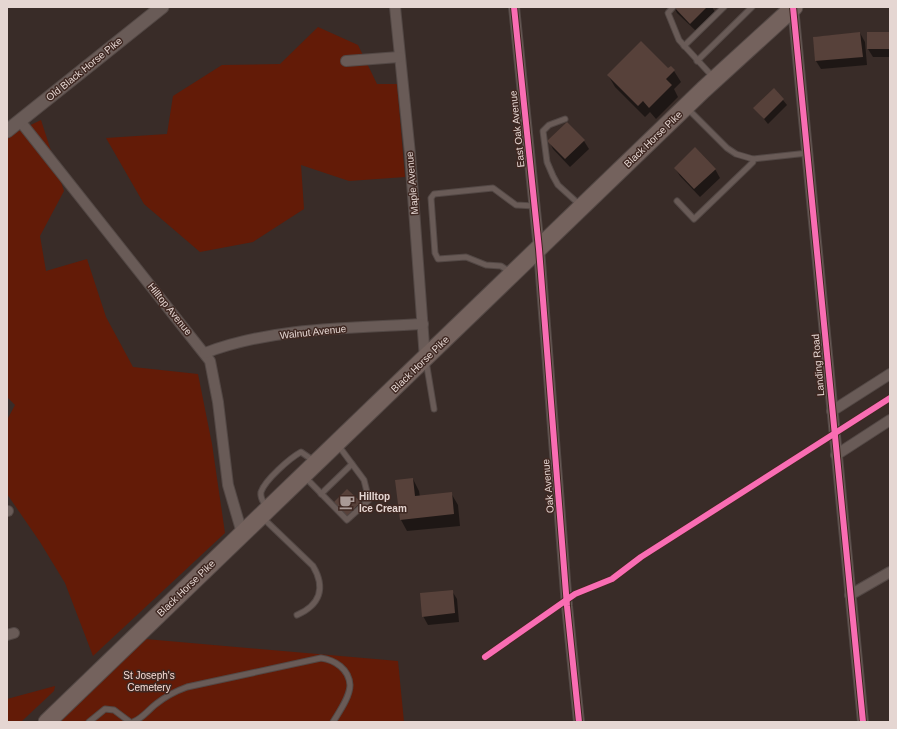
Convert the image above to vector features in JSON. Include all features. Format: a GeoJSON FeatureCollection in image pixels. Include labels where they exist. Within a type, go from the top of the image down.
{"type":"FeatureCollection","features":[{"type":"Feature","properties":{"kind":"main road","name":"Black Horse Pike"},"geometry":{"type":"LineString","coordinates":[[47,722],[686,107],[794,7]]}},
{"type":"Feature","properties":{"kind":"street","name":"Maple Avenue"},"geometry":{"type":"LineString","coordinates":[[395,7],[410,154],[425,358]]}},
{"type":"Feature","properties":{"kind":"street","name":"East Oak Avenue"},"geometry":{"type":"LineString","coordinates":[[514,7],[539,249]]}},
{"type":"Feature","properties":{"kind":"street","name":"Landing Road"},"geometry":{"type":"LineString","coordinates":[[794,7],[836,455],[863,722]]}},
{"type":"Feature","properties":{"kind":"street","name":"Old Black Horse Pike"},"geometry":{"type":"LineString","coordinates":[[7,131],[157,9]]}},
{"type":"Feature","properties":{"kind":"street"},"geometry":{"type":"LineString","coordinates":[[346,61],[399,57]]}},
{"type":"Feature","properties":{"kind":"street","name":"Hilltop Avenue"},"geometry":{"type":"LineString","coordinates":[[20,121],[205,352],[210,361],[218,402],[228,485],[242,533]]}},
{"type":"Feature","properties":{"kind":"street","name":"Oak Avenue"},"geometry":{"type":"LineString","coordinates":[[539,249],[567,600],[579,722]]}},
{"type":"Feature","properties":{"kind":"street","name":"Walnut Avenue"},"geometry":{"type":"LineString","coordinates":[[205,352],[239,342],[300,332],[423,324]]}},
{"type":"Feature","properties":{"kind":"street"},"geometry":{"type":"LineString","coordinates":[[832,411],[890,374]]}},
{"type":"Feature","properties":{"kind":"street"},"geometry":{"type":"LineString","coordinates":[[836,455],[890,420]]}},
{"type":"Feature","properties":{"kind":"street"},"geometry":{"type":"LineString","coordinates":[[850,595],[890,572]]}},
{"type":"Feature","properties":{"kind":"lane"},"geometry":{"type":"LineString","coordinates":[[673,7],[668,13],[679,40],[715,80]]}},
{"type":"Feature","properties":{"kind":"lane"},"geometry":{"type":"LineString","coordinates":[[684,46],[724,7]]}},
{"type":"Feature","properties":{"kind":"lane"},"geometry":{"type":"LineString","coordinates":[[697,60],[752,7]]}},
{"type":"Feature","properties":{"kind":"lane"},"geometry":{"type":"LineString","coordinates":[[686,107],[727,148],[736,154],[753,159],[808,153]]}},
{"type":"Feature","properties":{"kind":"lane"},"geometry":{"type":"LineString","coordinates":[[565,120],[549,125],[543,131],[547,162],[558,185],[582,207]]}},
{"type":"Feature","properties":{"kind":"lane"},"geometry":{"type":"LineString","coordinates":[[677,201],[694,219],[752,164],[753,159]]}},
{"type":"Feature","properties":{"kind":"lane"},"geometry":{"type":"LineString","coordinates":[[513,274],[501,266],[486,265],[466,257],[438,259],[435,253],[431,198],[434,194],[443,192],[493,188],[516,205],[535,206]]}},
{"type":"Feature","properties":{"kind":"lane"},"geometry":{"type":"LineString","coordinates":[[425,358],[434,409]]}},
{"type":"Feature","properties":{"kind":"lane"},"geometry":{"type":"LineString","coordinates":[[303,475],[347,520],[369,500],[364,480],[336,444]]}},
{"type":"Feature","properties":{"kind":"lane"},"geometry":{"type":"LineString","coordinates":[[297,615],[307,610],[318,596],[321,586],[319,575],[313,566],[264,512],[261,492],[277,472],[301,452],[306,454],[316,463]]}},
{"type":"Feature","properties":{"kind":"lane"},"geometry":{"type":"LineString","coordinates":[[321,494],[352,464]]}},
{"type":"Feature","properties":{"kind":"lane"},"geometry":{"type":"LineString","coordinates":[[89,722],[105,709],[114,710],[131,722],[139,720],[155,704],[173,692],[187,687],[321,658],[337,662],[345,672],[350,685],[344,702],[333,722]]}},
{"type":"Feature","properties":{"kind":"green space"},"geometry":{"type":"Polygon","coordinates":[[[318,27],[358,45],[377,84],[397,84],[405,177],[349,181],[301,165],[304,209],[253,242],[200,252],[144,204],[106,138],[167,134],[173,96],[222,65],[280,64],[318,27]]]}},
{"type":"Feature","properties":{"kind":"green space"},"geometry":{"type":"Polygon","coordinates":[[[41,120],[64,191],[40,236],[46,271],[87,259],[106,317],[133,367],[198,374],[212,444],[225,533],[93,656],[65,583],[40,542],[7,494],[7,420],[15,405],[7,397],[7,139],[14,133],[41,120]]]}},
{"type":"Feature","properties":{"kind":"green space","name":"St Joseph's Cemetery"},"geometry":{"type":"Polygon","coordinates":[[[134,638],[398,661],[404,722],[47,722],[134,638]]]}},
{"type":"Feature","properties":{"kind":"green space"},"geometry":{"type":"Polygon","coordinates":[[[55,686],[54,691],[21,722],[7,722],[7,699],[55,686]]]}},
{"type":"Feature","properties":{"kind":"building"},"geometry":{"type":"Polygon","coordinates":[[[674,7],[707,7],[690,24],[674,7]]]}},
{"type":"Feature","properties":{"kind":"building"},"geometry":{"type":"Polygon","coordinates":[[[860,32],[863,57],[815,61],[813,37],[860,32]]]}},
{"type":"Feature","properties":{"kind":"building"},"geometry":{"type":"Polygon","coordinates":[[[867,32],[890,32],[890,49],[867,49],[867,32]]]}},
{"type":"Feature","properties":{"kind":"building"},"geometry":{"type":"Polygon","coordinates":[[[641,41],[668,68],[671,66],[675,70],[666,79],[672,85],[649,108],[643,101],[638,106],[607,75],[641,41]]]}},
{"type":"Feature","properties":{"kind":"building"},"geometry":{"type":"Polygon","coordinates":[[[774,88],[784,99],[764,119],[753,108],[774,88]]]}},
{"type":"Feature","properties":{"kind":"building"},"geometry":{"type":"Polygon","coordinates":[[[567,122],[585,140],[565,159],[547,141],[567,122]]]}},
{"type":"Feature","properties":{"kind":"building"},"geometry":{"type":"Polygon","coordinates":[[[695,147],[716,169],[694,189],[674,168],[695,147]]]}},
{"type":"Feature","properties":{"kind":"building"},"geometry":{"type":"Polygon","coordinates":[[[413,478],[415,496],[452,492],[454,514],[400,520],[395,480],[413,478]]]}},
{"type":"Feature","properties":{"kind":"building","name":"Hilltop Ice Cream"},"geometry":{"type":"Polygon","coordinates":[[[347,489],[361,502],[347,516],[334,502],[347,489]]]}},
{"type":"Feature","properties":{"kind":"building"},"geometry":{"type":"Polygon","coordinates":[[[453,590],[455,613],[422,617],[420,593],[453,590]]]}},
{"type":"Feature","properties":{"kind":"cycle path"},"geometry":{"type":"LineString","coordinates":[[514,7],[539,249],[567,606],[579,722]]}},
{"type":"Feature","properties":{"kind":"cycle path"},"geometry":{"type":"LineString","coordinates":[[793,7],[863,722]]}},
{"type":"Feature","properties":{"kind":"cycle path"},"geometry":{"type":"LineString","coordinates":[[485,657],[575,594],[612,579],[641,557],[890,398]]}},
{"type":"Feature","properties":{"kind":"place","name":"Hilltop Ice Cream"},"geometry":{"type":"Point","coordinates":[347,502]}}]}
